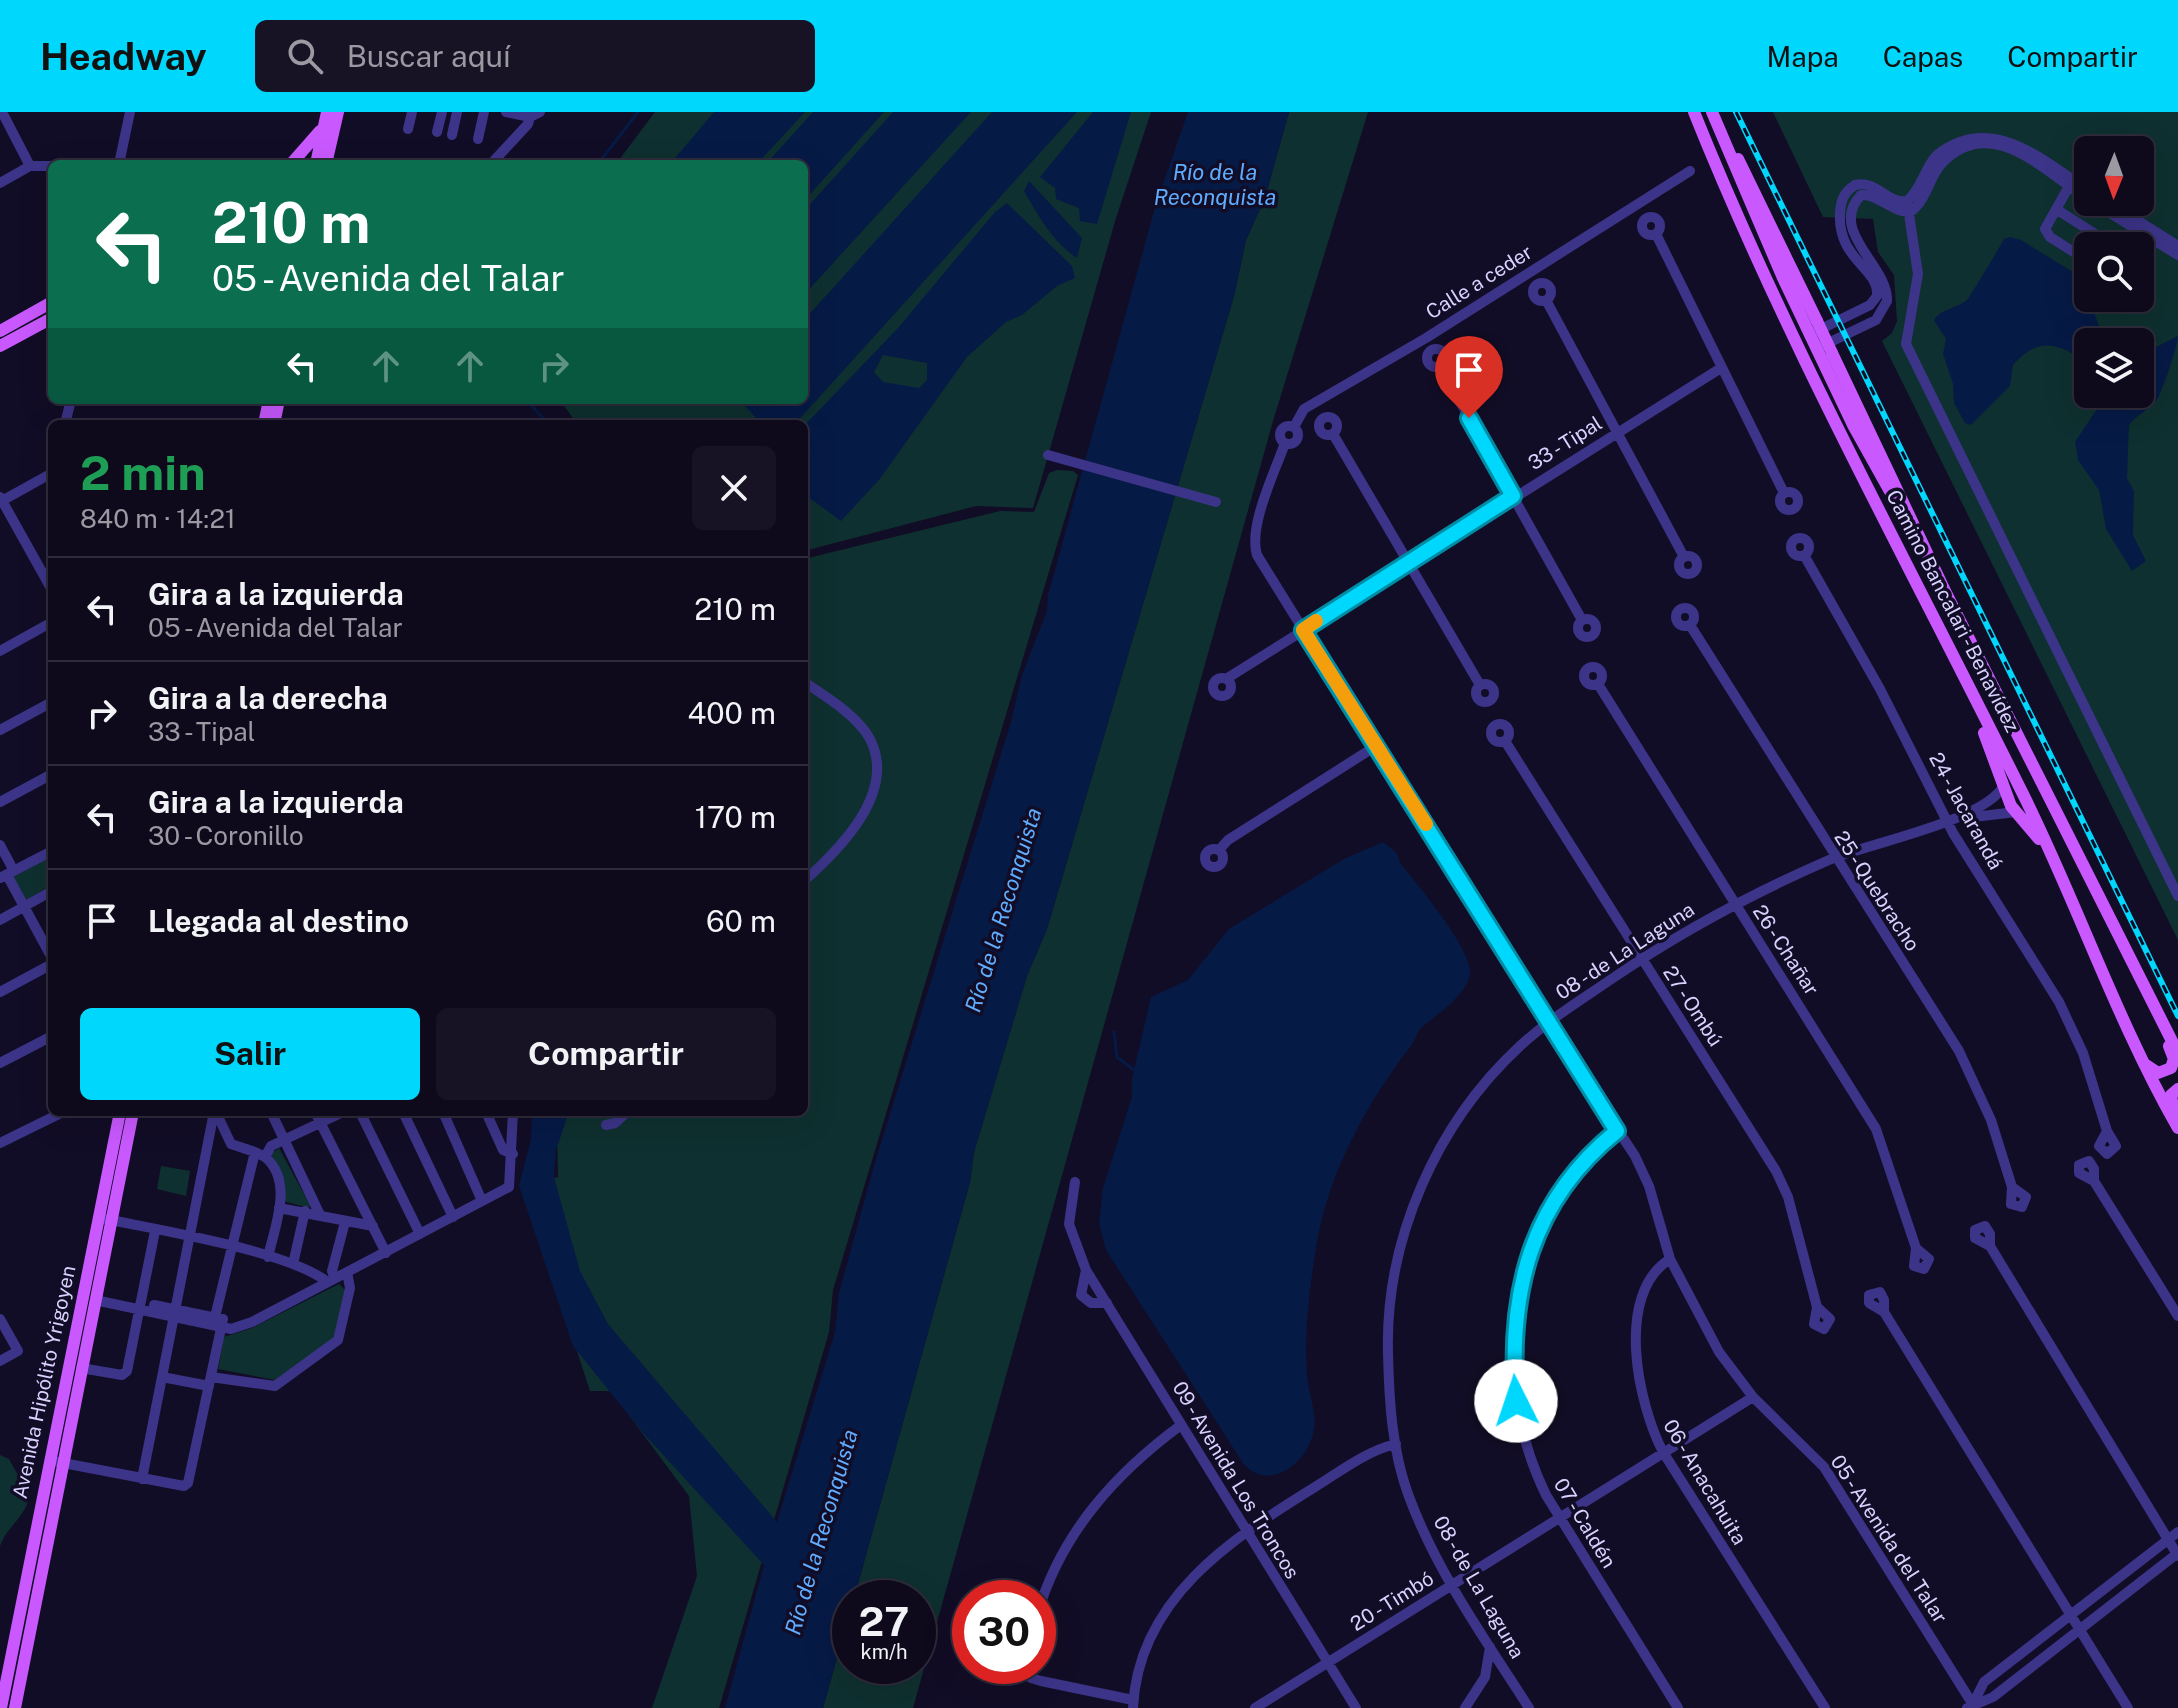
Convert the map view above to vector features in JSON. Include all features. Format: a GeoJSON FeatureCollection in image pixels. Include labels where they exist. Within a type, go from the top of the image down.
{"type":"FeatureCollection","features":[{"type":"Feature","properties":{"kind":"main road"},"geometry":{"type":"LineString","coordinates":[[327,160],[338,112]]}},
{"type":"Feature","properties":{"kind":"main road"},"geometry":{"type":"LineString","coordinates":[[1697,112],[1753,229],[1783,278]]}},
{"type":"Feature","properties":{"kind":"main road","name":"Camino Bancalari - Benavídez"},"geometry":{"type":"LineString","coordinates":[[1697,112],[1734,213],[2057,865],[2141,1059],[2178,1127]]}},
{"type":"Feature","properties":{"kind":"main road"},"geometry":{"type":"LineString","coordinates":[[1713,112],[1783,278],[1853,425],[1914,566],[1921,593]]}},
{"type":"Feature","properties":{"kind":"main road","name":"Camino Bancalari - Benavídez"},"geometry":{"type":"LineString","coordinates":[[1713,112],[2119,941],[2178,1053]]}},
{"type":"Feature","properties":{"kind":"main road"},"geometry":{"type":"LineString","coordinates":[[295,160],[313,142],[325,118]]}},
{"type":"Feature","properties":{"kind":"main road"},"geometry":{"type":"LineString","coordinates":[[317,160],[325,118]]}},
{"type":"Feature","properties":{"kind":"main road"},"geometry":{"type":"LineString","coordinates":[[0,331],[41,322]]}},
{"type":"Feature","properties":{"kind":"main road"},"geometry":{"type":"LineString","coordinates":[[0,346],[41,322]]}},
{"type":"Feature","properties":{"kind":"main road"},"geometry":{"type":"LineString","coordinates":[[1853,425],[1921,537]]}},
{"type":"Feature","properties":{"kind":"main road"},"geometry":{"type":"LineString","coordinates":[[1966,685],[2016,812],[2057,865]]}},
{"type":"Feature","properties":{"kind":"main road"},"geometry":{"type":"LineString","coordinates":[[2119,941],[2174,1059],[2171,1068],[2162,1073],[2152,1071],[2141,1059]]}},
{"type":"Feature","properties":{"kind":"main road"},"geometry":{"type":"LineString","coordinates":[[2178,1089],[2171,1095],[2170,1101],[2178,1127]]}},
{"type":"Feature","properties":{"kind":"main road","name":"Avenida Hipólito Yrigoyen"},"geometry":{"type":"LineString","coordinates":[[15,1708],[55,1461],[81,1368],[96,1296],[119,1116]]}},
{"type":"Feature","properties":{"kind":"main road","name":"Avenida Hipólito Yrigoyen"},"geometry":{"type":"LineString","coordinates":[[1,1708],[104,1219],[132,1116]]}},
{"type":"Feature","properties":{"kind":"street"},"geometry":{"type":"LineString","coordinates":[[2,112],[30,166]]}},
{"type":"Feature","properties":{"kind":"street"},"geometry":{"type":"LineString","coordinates":[[120,160],[130,112]]}},
{"type":"Feature","properties":{"kind":"street"},"geometry":{"type":"LineString","coordinates":[[408,129],[412,112]]}},
{"type":"Feature","properties":{"kind":"street"},"geometry":{"type":"LineString","coordinates":[[437,132],[442,112]]}},
{"type":"Feature","properties":{"kind":"street"},"geometry":{"type":"LineString","coordinates":[[452,135],[457,112]]}},
{"type":"Feature","properties":{"kind":"street"},"geometry":{"type":"LineString","coordinates":[[478,139],[484,112]]}},
{"type":"Feature","properties":{"kind":"street"},"geometry":{"type":"LineString","coordinates":[[506,112],[535,114]]}},
{"type":"Feature","properties":{"kind":"street"},"geometry":{"type":"LineString","coordinates":[[495,160],[535,114]]}},
{"type":"Feature","properties":{"kind":"street"},"geometry":{"type":"LineString","coordinates":[[1816,348],[1876,320],[1885,308],[1888,295],[1884,280],[1859,248],[1853,227],[1855,205],[1861,195],[1871,195],[1896,210],[1919,205],[1943,162],[1958,151],[1978,144],[1998,143],[2018,149],[2074,187]]}},
{"type":"Feature","properties":{"kind":"street"},"geometry":{"type":"LineString","coordinates":[[0,183],[30,166],[48,166]]}},
{"type":"Feature","properties":{"kind":"street","name":"Calle a ceder"},"geometry":{"type":"LineString","coordinates":[[1285,443],[1281,431],[1288,426],[1294,427],[1304,409],[1426,338],[1690,171]]}},
{"type":"Feature","properties":{"kind":"street"},"geometry":{"type":"LineString","coordinates":[[1810,335],[1870,305],[1877,296],[1877,285],[1846,248],[1840,227],[1844,196],[1855,185],[1869,184],[1908,206]]}},
{"type":"Feature","properties":{"kind":"street"},"geometry":{"type":"LineString","coordinates":[[2071,184],[2045,223],[2046,233],[2074,252]]}},
{"type":"Feature","properties":{"kind":"street"},"geometry":{"type":"LineString","coordinates":[[1908,206],[1918,285],[1906,344],[2178,896]]}},
{"type":"Feature","properties":{"kind":"street"},"geometry":{"type":"LineString","coordinates":[[2056,209],[2092,232]]}},
{"type":"Feature","properties":{"kind":"street"},"geometry":{"type":"LineString","coordinates":[[2114,216],[2178,255]]}},
{"type":"Feature","properties":{"kind":"street"},"geometry":{"type":"LineString","coordinates":[[2130,216],[2178,246]]}},
{"type":"Feature","properties":{"kind":"street"},"geometry":{"type":"LineString","coordinates":[[1840,227],[1853,227]]}},
{"type":"Feature","properties":{"kind":"street"},"geometry":{"type":"LineString","coordinates":[[1656,234],[1784,493]]}},
{"type":"Feature","properties":{"kind":"street"},"geometry":{"type":"LineString","coordinates":[[1546,300],[1684,557]]}},
{"type":"Feature","properties":{"kind":"street"},"geometry":{"type":"LineString","coordinates":[[1440,366],[1582,620]]}},
{"type":"Feature","properties":{"kind":"street","name":"33 - Tipal"},"geometry":{"type":"LineString","coordinates":[[1226,679],[1721,368]]}},
{"type":"Feature","properties":{"kind":"street"},"geometry":{"type":"LineString","coordinates":[[1333,434],[1480,685]]}},
{"type":"Feature","properties":{"kind":"street","name":"05 - Avenida del Talar"},"geometry":{"type":"LineString","coordinates":[[1285,443],[1257,526],[1254,546],[1303,630],[1645,1177],[1670,1259],[1719,1352],[1753,1397],[1824,1467],[1972,1707]]}},
{"type":"Feature","properties":{"kind":"street"},"geometry":{"type":"LineString","coordinates":[[1048,455],[1216,502]]}},
{"type":"Feature","properties":{"kind":"street"},"geometry":{"type":"LineString","coordinates":[[48,475],[1,500],[48,583]]}},
{"type":"Feature","properties":{"kind":"street","name":"24 - Jacarandá"},"geometry":{"type":"LineString","coordinates":[[1804,555],[1887,702],[1947,820],[2059,1002],[2091,1073],[2107,1131]]}},
{"type":"Feature","properties":{"kind":"street"},"geometry":{"type":"LineString","coordinates":[[0,651],[48,624]]}},
{"type":"Feature","properties":{"kind":"street","name":"25 - Quebracho"},"geometry":{"type":"LineString","coordinates":[[1690,625],[1833,858],[1959,1051],[1983,1099],[2012,1187]]}},
{"type":"Feature","properties":{"kind":"street","name":"26 - Chañar"},"geometry":{"type":"LineString","coordinates":[[1598,684],[1876,1129],[1916,1248]]}},
{"type":"Feature","properties":{"kind":"street"},"geometry":{"type":"LineString","coordinates":[[808,685],[854,720],[870,738],[878,777],[873,796],[834,854],[808,877]]}},
{"type":"Feature","properties":{"kind":"street"},"geometry":{"type":"LineString","coordinates":[[0,730],[48,704]]}},
{"type":"Feature","properties":{"kind":"street","name":"27 - Ombú"},"geometry":{"type":"LineString","coordinates":[[1505,741],[1782,1182],[1817,1307]]}},
{"type":"Feature","properties":{"kind":"street"},"geometry":{"type":"LineString","coordinates":[[1219,850],[1228,840],[1376,746]]}},
{"type":"Feature","properties":{"kind":"street"},"geometry":{"type":"LineString","coordinates":[[0,802],[48,776]]}},
{"type":"Feature","properties":{"kind":"street","name":"08 - de La Laguna"},"geometry":{"type":"LineString","coordinates":[[1529,1708],[1452,1584],[1413,1505],[1396,1444],[1388,1371],[1390,1304],[1401,1248],[1418,1195],[1442,1144],[1470,1102],[1519,1047],[1547,1023],[1641,959],[1734,903],[1833,858],[1991,802],[2004,785]]}},
{"type":"Feature","properties":{"kind":"street","name":"08 - de La Laguna"},"geometry":{"type":"LineString","coordinates":[[1947,820],[2016,812]]}},
{"type":"Feature","properties":{"kind":"street"},"geometry":{"type":"LineString","coordinates":[[0,845],[7,875],[48,951]]}},
{"type":"Feature","properties":{"kind":"street"},"geometry":{"type":"LineString","coordinates":[[7,875],[48,853]]}},
{"type":"Feature","properties":{"kind":"street"},"geometry":{"type":"LineString","coordinates":[[0,920],[48,893]]}},
{"type":"Feature","properties":{"kind":"street"},"geometry":{"type":"LineString","coordinates":[[0,992],[48,966]]}},
{"type":"Feature","properties":{"kind":"street"},"geometry":{"type":"LineString","coordinates":[[0,1063],[48,1038]]}},
{"type":"Feature","properties":{"kind":"street"},"geometry":{"type":"LineString","coordinates":[[0,1143],[55,1116]]}},
{"type":"Feature","properties":{"kind":"street"},"geometry":{"type":"LineString","coordinates":[[142,1479],[214,1116]]}},
{"type":"Feature","properties":{"kind":"street"},"geometry":{"type":"LineString","coordinates":[[217,1116],[231,1144]]}},
{"type":"Feature","properties":{"kind":"street"},"geometry":{"type":"LineString","coordinates":[[273,1116],[320,1215]]}},
{"type":"Feature","properties":{"kind":"street"},"geometry":{"type":"LineString","coordinates":[[362,1116],[420,1234]]}},
{"type":"Feature","properties":{"kind":"street"},"geometry":{"type":"LineString","coordinates":[[405,1116],[453,1217]]}},
{"type":"Feature","properties":{"kind":"street"},"geometry":{"type":"LineString","coordinates":[[445,1116],[482,1201]]}},
{"type":"Feature","properties":{"kind":"street"},"geometry":{"type":"LineString","coordinates":[[488,1116],[503,1150],[513,1154]]}},
{"type":"Feature","properties":{"kind":"street"},"geometry":{"type":"LineString","coordinates":[[96,1296],[220,1321],[231,1329],[241,1325],[509,1187],[513,1116]]}},
{"type":"Feature","properties":{"kind":"street"},"geometry":{"type":"LineString","coordinates":[[606,1125],[615,1123],[623,1116]]}},
{"type":"Feature","properties":{"kind":"street"},"geometry":{"type":"LineString","coordinates":[[55,1461],[184,1486],[188,1483],[210,1381],[233,1248],[260,1154],[317,1117],[386,1253]]}},
{"type":"Feature","properties":{"kind":"street","name":"07 - Caldén"},"geometry":{"type":"LineString","coordinates":[[1617,1131],[1584,1160],[1555,1200],[1530,1252],[1515,1310],[1512,1344],[1521,1423],[1537,1478],[1678,1708]]}},
{"type":"Feature","properties":{"kind":"street"},"geometry":{"type":"LineString","coordinates":[[209,1139],[260,1154],[281,1182],[279,1208],[268,1257]]}},
{"type":"Feature","properties":{"kind":"street"},"geometry":{"type":"LineString","coordinates":[[2094,1181],[2178,1316]]}},
{"type":"Feature","properties":{"kind":"street"},"geometry":{"type":"LineString","coordinates":[[1075,1182],[1070,1237],[1086,1270],[1081,1289],[1083,1299],[1107,1303]]}},
{"type":"Feature","properties":{"kind":"street"},"geometry":{"type":"LineString","coordinates":[[279,1208],[373,1226]]}},
{"type":"Feature","properties":{"kind":"street"},"geometry":{"type":"LineString","coordinates":[[293,1264],[305,1211]]}},
{"type":"Feature","properties":{"kind":"street"},"geometry":{"type":"LineString","coordinates":[[104,1219],[268,1257],[330,1279]]}},
{"type":"Feature","properties":{"kind":"street"},"geometry":{"type":"LineString","coordinates":[[330,1279],[345,1222]]}},
{"type":"Feature","properties":{"kind":"street"},"geometry":{"type":"LineString","coordinates":[[81,1368],[125,1374],[155,1231]]}},
{"type":"Feature","properties":{"kind":"street"},"geometry":{"type":"LineString","coordinates":[[1972,1707],[1993,1697],[2178,1554],[1990,1246]]}},
{"type":"Feature","properties":{"kind":"street","name":"06 - Anacahuita"},"geometry":{"type":"LineString","coordinates":[[1670,1259],[1661,1265],[1650,1283],[1635,1340],[1641,1397],[1663,1452],[1825,1708]]}},
{"type":"Feature","properties":{"kind":"street","name":"09 - Avenida Los Troncos"},"geometry":{"type":"LineString","coordinates":[[1086,1270],[1245,1533],[1356,1708]]}},
{"type":"Feature","properties":{"kind":"street"},"geometry":{"type":"LineString","coordinates":[[162,1377],[275,1386],[334,1345],[348,1297],[347,1272]]}},
{"type":"Feature","properties":{"kind":"street"},"geometry":{"type":"LineString","coordinates":[[1884,1312],[2128,1708]]}},
{"type":"Feature","properties":{"kind":"street"},"geometry":{"type":"LineString","coordinates":[[0,1319],[18,1351],[0,1361]]}},
{"type":"Feature","properties":{"kind":"street","name":"20 - Timbó"},"geometry":{"type":"LineString","coordinates":[[1255,1708],[1753,1397]]}},
{"type":"Feature","properties":{"kind":"street"},"geometry":{"type":"LineString","coordinates":[[1050,1580],[1084,1518],[1128,1467],[1181,1425]]}},
{"type":"Feature","properties":{"kind":"street"},"geometry":{"type":"LineString","coordinates":[[1055,1684],[1133,1704],[1146,1648],[1167,1607],[1196,1572],[1245,1533],[1373,1451],[1396,1444]]}},
{"type":"Feature","properties":{"kind":"street"},"geometry":{"type":"LineString","coordinates":[[1972,1707],[1984,1682],[2178,1532]]}},
{"type":"Feature","properties":{"kind":"street"},"geometry":{"type":"LineString","coordinates":[[1465,1708],[1485,1677],[1490,1647]]}},
{"type":"Feature","properties":{"kind":"green space"},"geometry":{"type":"Polygon","coordinates":[[[655,112],[1151,112],[1116,218],[1033,508],[976,506],[808,550],[808,420],[574,420],[563,404],[808,404],[808,160],[619,160],[655,112]]]}},
{"type":"Feature","properties":{"kind":"green space"},"geometry":{"type":"Polygon","coordinates":[[[1289,112],[1368,112],[1273,421],[936,1626],[936,1580],[859,1580],[970,1182],[974,1152],[1027,976],[1047,929],[1234,296],[1246,240],[1265,198],[1289,112]]]}},
{"type":"Feature","properties":{"kind":"green space"},"geometry":{"type":"Polygon","coordinates":[[[1773,112],[2178,112],[2178,940],[1882,341],[1892,333],[1897,321],[1894,275],[1878,252],[1873,219],[1823,217],[1773,112]]]}},
{"type":"Feature","properties":{"kind":"green space"},"geometry":{"type":"Polygon","coordinates":[[[1073,471],[1078,475],[833,1290],[829,1332],[719,1708],[652,1708],[697,1576],[689,1496],[611,1391],[590,1391],[523,1185],[558,1177],[557,1134],[550,1116],[808,1116],[808,558],[1000,511],[1034,512],[1049,473],[1073,471]]]}},
{"type":"Feature","properties":{"kind":"green space"},"geometry":{"type":"Polygon","coordinates":[[[48,858],[48,887],[26,900],[13,877],[48,858]]]}},
{"type":"Feature","properties":{"kind":"green space"},"geometry":{"type":"Polygon","coordinates":[[[279,1148],[309,1208],[283,1201],[285,1183],[271,1154],[279,1148]]]}},
{"type":"Feature","properties":{"kind":"green space"},"geometry":{"type":"Polygon","coordinates":[[[161,1166],[190,1171],[186,1196],[157,1189],[161,1166]]]}},
{"type":"Feature","properties":{"kind":"green space"},"geometry":{"type":"Polygon","coordinates":[[[339,1284],[346,1291],[335,1339],[275,1380],[218,1369],[224,1337],[252,1328],[339,1284]]]}},
{"type":"Feature","properties":{"kind":"green space"},"geometry":{"type":"Polygon","coordinates":[[[0,1455],[9,1459],[30,1497],[0,1546],[0,1455]]]}},
{"type":"Feature","properties":{"kind":"green space"},"geometry":{"type":"Polygon","coordinates":[[[832,1676],[832,1684],[920,1684],[913,1708],[823,1708],[832,1676]]]}},
{"type":"Feature","properties":{"kind":"water"},"geometry":{"type":"Polygon","coordinates":[[[714,112],[805,112],[761,160],[673,160],[714,112]]]}},
{"type":"Feature","properties":{"kind":"water"},"geometry":{"type":"Polygon","coordinates":[[[813,112],[884,112],[808,197],[808,160],[770,160],[813,112]]]}},
{"type":"Feature","properties":{"kind":"water"},"geometry":{"type":"Polygon","coordinates":[[[893,112],[971,112],[808,291],[808,207],[893,112]]]}},
{"type":"Feature","properties":{"kind":"water"},"geometry":{"type":"Polygon","coordinates":[[[992,112],[1077,112],[799,420],[758,420],[743,404],[808,404],[808,316],[992,112]]]}},
{"type":"Feature","properties":{"kind":"water"},"geometry":{"type":"Polygon","coordinates":[[[1093,112],[1131,112],[1097,224],[1080,221],[1079,208],[1056,199],[1055,188],[1040,177],[1093,112]]]}},
{"type":"Feature","properties":{"kind":"water","name":"Río de la Reconquista"},"geometry":{"type":"Polygon","coordinates":[[[1188,112],[1289,112],[1265,198],[1246,240],[1234,296],[1047,929],[1027,976],[974,1152],[970,1182],[859,1580],[832,1580],[832,1676],[823,1708],[725,1708],[764,1565],[644,1434],[573,1346],[519,1186],[531,1139],[532,1116],[568,1116],[556,1150],[554,1177],[580,1271],[608,1324],[777,1522],[835,1332],[839,1293],[874,1166],[1011,722],[1022,675],[1047,611],[1048,595],[1156,204],[1188,112]]]}},
{"type":"Feature","properties":{"kind":"water"},"geometry":{"type":"Polygon","coordinates":[[[1029,181],[1082,238],[1077,258],[1053,236],[1035,210],[1024,191],[1029,181]]]}},
{"type":"Feature","properties":{"kind":"water"},"geometry":{"type":"Polygon","coordinates":[[[1007,203],[1072,266],[1075,278],[1057,286],[1022,315],[1006,322],[967,357],[879,480],[841,521],[808,497],[808,422],[898,328],[995,212],[1007,203]],[[883,355],[874,372],[883,382],[919,388],[927,380],[927,363],[883,355]]]}},
{"type":"Feature","properties":{"kind":"water"},"geometry":{"type":"Polygon","coordinates":[[[2004,239],[2021,240],[2074,273],[2074,312],[2094,312],[2100,328],[2074,328],[2074,354],[2058,347],[2041,346],[2023,355],[2013,365],[2010,386],[1971,425],[1965,423],[1954,403],[1953,384],[1943,354],[1946,339],[1934,320],[1967,300],[2004,239]]]}},
{"type":"Feature","properties":{"kind":"water"},"geometry":{"type":"Polygon","coordinates":[[[2178,336],[2170,367],[2154,403],[2154,348],[2178,336]]]}},
{"type":"Feature","properties":{"kind":"water"},"geometry":{"type":"Polygon","coordinates":[[[2098,408],[2148,408],[2129,425],[2127,478],[2134,491],[2133,535],[2146,561],[2132,571],[2106,529],[2099,490],[2078,460],[2075,442],[2098,408]]]}},
{"type":"Feature","properties":{"kind":"water"},"geometry":{"type":"Polygon","coordinates":[[[1383,842],[1397,853],[1400,863],[1453,933],[1468,962],[1470,973],[1458,996],[1419,1031],[1378,1092],[1339,1168],[1321,1221],[1308,1312],[1307,1375],[1314,1429],[1311,1441],[1297,1462],[1287,1470],[1265,1476],[1243,1463],[1106,1250],[1099,1223],[1103,1188],[1132,1097],[1132,1079],[1151,997],[1188,980],[1229,929],[1344,859],[1383,842]]]}},
{"type":"Feature","properties":{"kind":"waterway"},"geometry":{"type":"LineString","coordinates":[[601,160],[638,112]]}},
{"type":"Feature","properties":{"kind":"waterway"},"geometry":{"type":"LineString","coordinates":[[530,404],[544,420]]}},
{"type":"Feature","properties":{"kind":"waterway"},"geometry":{"type":"LineString","coordinates":[[1114,1032],[1117,1057],[1134,1070]]}},
{"type":"Feature","properties":{"kind":"railway"},"geometry":{"type":"LineString","coordinates":[[1736,112],[2178,1016]]}},
{"type":"Feature","properties":{"kind":"slow traffic"},"geometry":{"type":"LineString","coordinates":[[1316,621],[1303,630],[1426,824]]}},
{"type":"Feature","properties":{"kind":"route"},"geometry":{"type":"LineString","coordinates":[[1469,418],[1513,496],[1303,630],[1617,1131],[1584,1160],[1568,1180],[1540,1226],[1530,1252],[1515,1310],[1512,1344],[1516,1401]]}}]}
